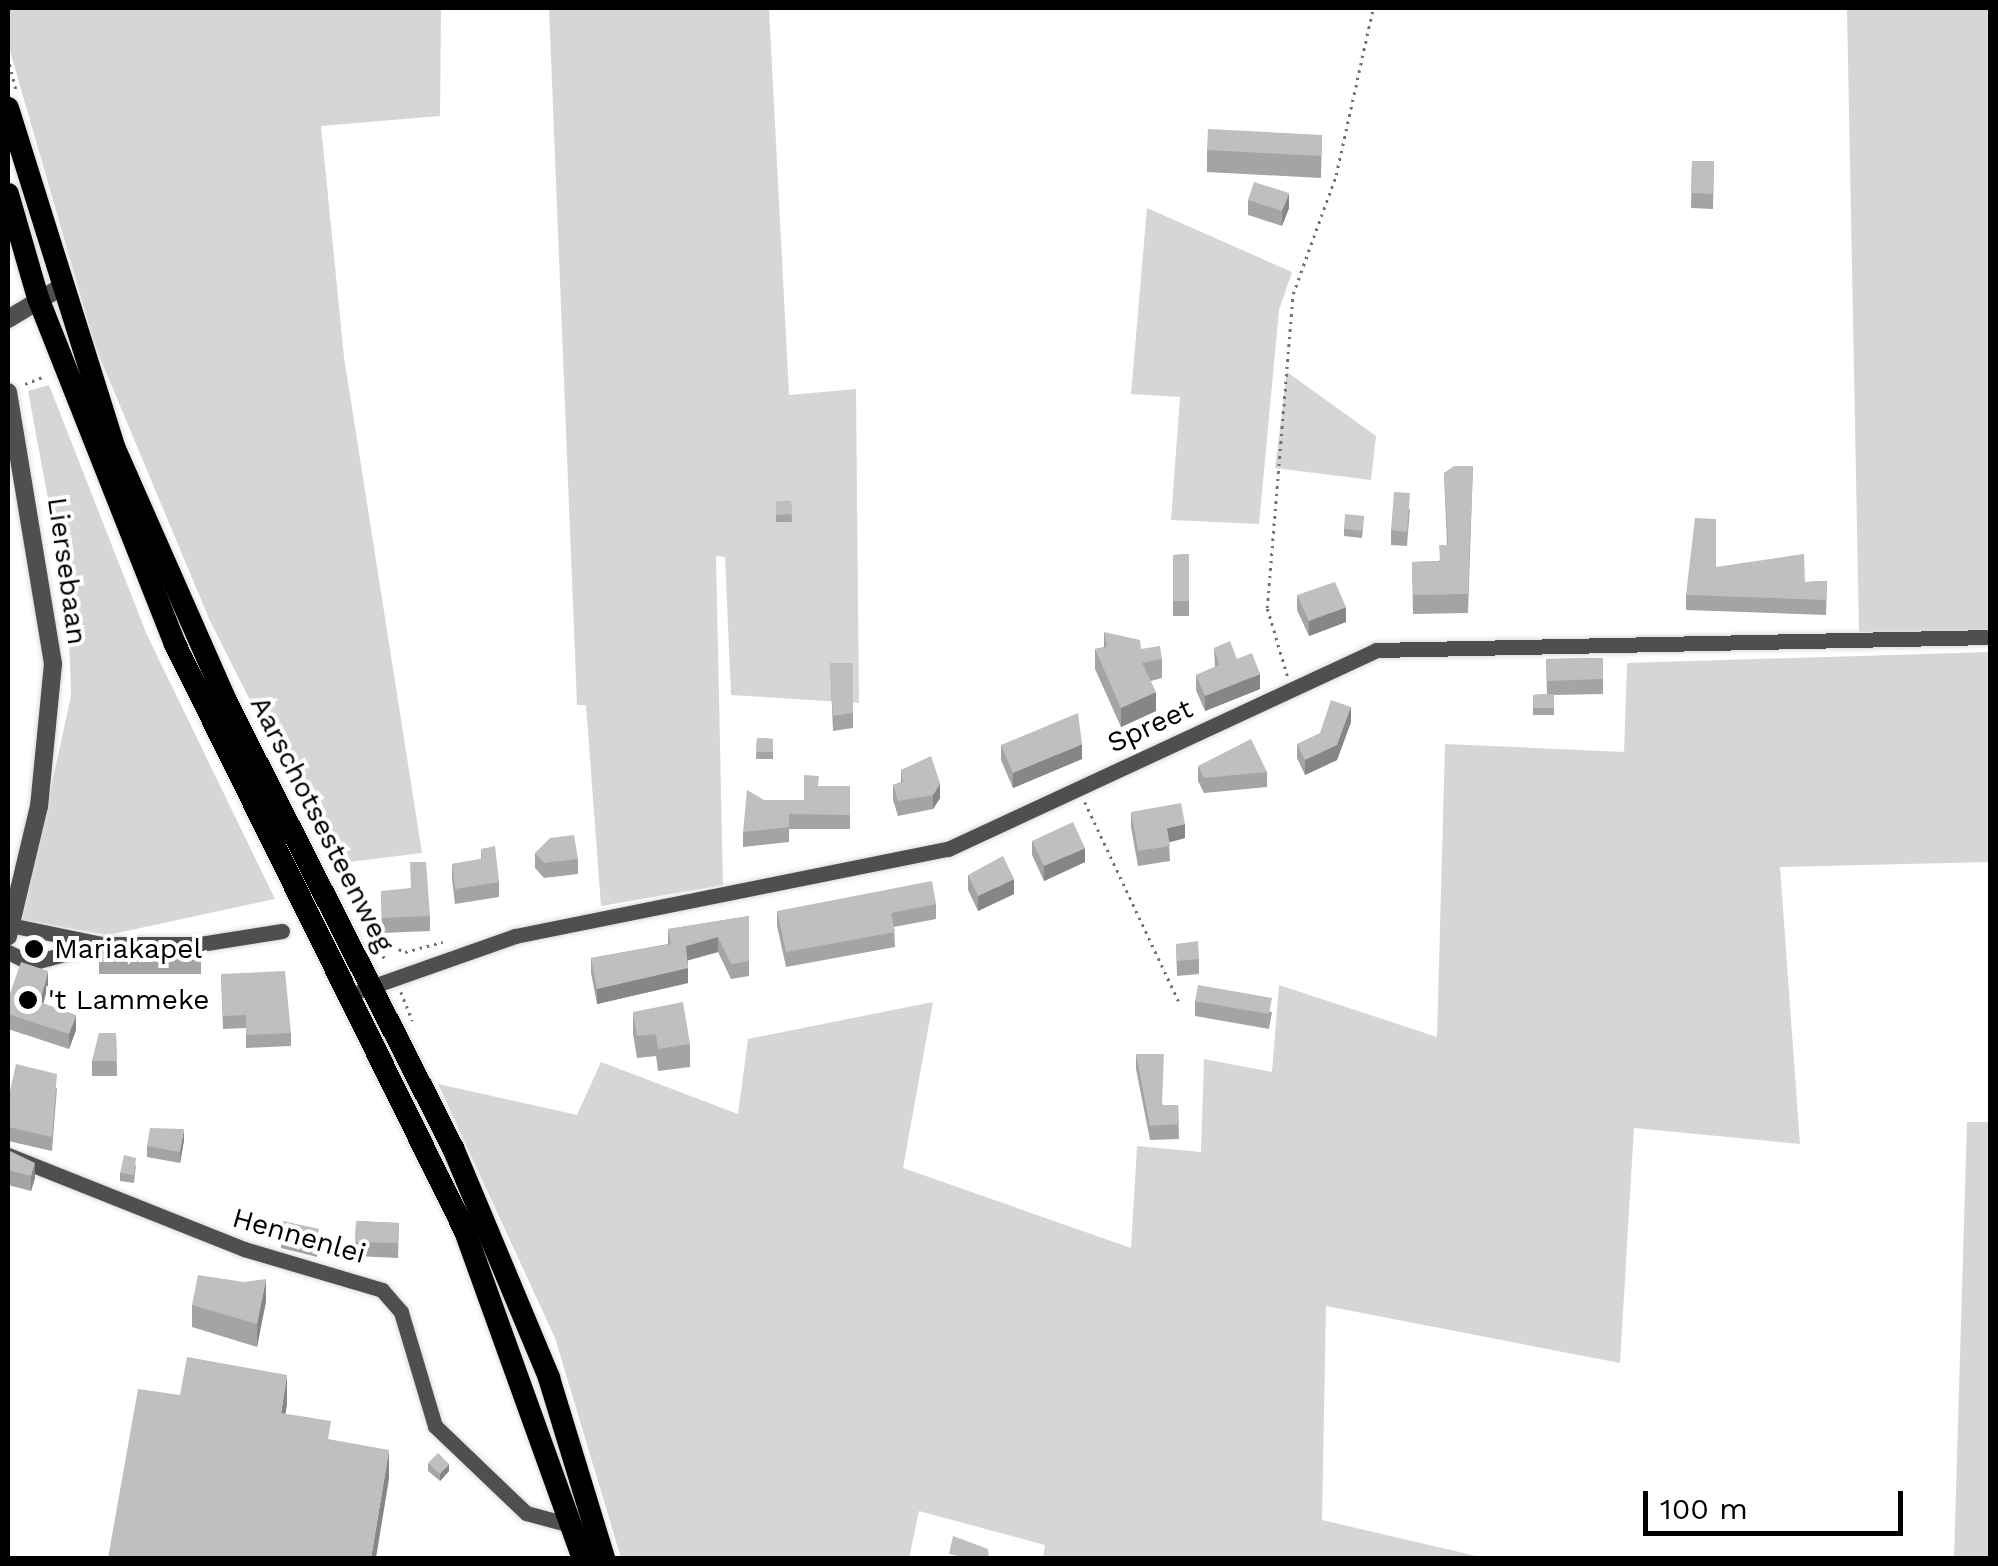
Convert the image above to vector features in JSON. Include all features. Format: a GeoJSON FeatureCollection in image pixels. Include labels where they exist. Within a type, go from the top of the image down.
{"type":"FeatureCollection","features":[{"type":"Feature","properties":{"kind":"main road","name":"Aarschotsesteenweg"},"geometry":{"type":"LineString","coordinates":[[8,108],[48,294]]}},
{"type":"Feature","properties":{"kind":"main road","name":"Aarschotsesteenweg"},"geometry":{"type":"LineString","coordinates":[[8,194],[168,573],[361,991],[466,1231],[574,1526],[582,1558]]}},
{"type":"Feature","properties":{"kind":"main road","name":"Aarschotsesteenweg"},"geometry":{"type":"LineString","coordinates":[[361,991],[535,1342],[604,1558]]}},
{"type":"Feature","properties":{"kind":"street"},"geometry":{"type":"LineString","coordinates":[[8,319],[48,294]]}},
{"type":"Feature","properties":{"kind":"street","name":"Liersebaan"},"geometry":{"type":"LineString","coordinates":[[8,392],[53,664],[39,806],[9,930]]}},
{"type":"Feature","properties":{"kind":"street","name":"Spreet"},"geometry":{"type":"LineString","coordinates":[[361,991],[514,936],[922,857],[1290,688],[1411,645],[1990,637]]}},
{"type":"Feature","properties":{"kind":"street"},"geometry":{"type":"LineString","coordinates":[[9,930],[102,944],[200,944],[282,932]]}},
{"type":"Feature","properties":{"kind":"street"},"geometry":{"type":"LineString","coordinates":[[8,952],[30,963],[102,944]]}},
{"type":"Feature","properties":{"kind":"street","name":"Hennenlei"},"geometry":{"type":"LineString","coordinates":[[8,1154],[244,1249],[382,1290],[401,1312],[434,1426],[526,1513],[574,1526]]}},
{"type":"Feature","properties":{"kind":"path"},"geometry":{"type":"LineString","coordinates":[[1290,688],[1268,608],[1293,294],[1336,175],[1373,8]]}},
{"type":"Feature","properties":{"kind":"path"},"geometry":{"type":"LineString","coordinates":[[1078,788],[1180,1004]]}},
{"type":"Feature","properties":{"kind":"path"},"geometry":{"type":"LineString","coordinates":[[362,933],[405,952],[448,941]]}},
{"type":"Feature","properties":{"kind":"shaded area"},"geometry":{"type":"Polygon","coordinates":[[[8,8],[441,8],[440,116],[321,126],[344,357],[422,853],[333,864],[210,621],[95,346],[8,44],[8,8]]]}},
{"type":"Feature","properties":{"kind":"shaded area"},"geometry":{"type":"Polygon","coordinates":[[[549,8],[769,8],[789,395],[856,389],[859,703],[731,695],[725,557],[716,556],[723,885],[601,906],[586,705],[577,705],[549,8]]]}},
{"type":"Feature","properties":{"kind":"shaded area"},"geometry":{"type":"Polygon","coordinates":[[[1847,8],[1990,8],[1990,632],[1859,632],[1847,8]]]}},
{"type":"Feature","properties":{"kind":"shaded area"},"geometry":{"type":"Polygon","coordinates":[[[1147,208],[1292,272],[1279,310],[1259,524],[1171,520],[1180,397],[1131,394],[1147,208]]]}},
{"type":"Feature","properties":{"kind":"shaded area"},"geometry":{"type":"Polygon","coordinates":[[[1287,372],[1376,436],[1371,480],[1275,468],[1287,372]]]}},
{"type":"Feature","properties":{"kind":"shaded area"},"geometry":{"type":"Polygon","coordinates":[[[49,385],[147,635],[275,899],[108,935],[22,920],[71,696],[68,606],[28,391],[49,385]]]}},
{"type":"Feature","properties":{"kind":"shaded area"},"geometry":{"type":"Polygon","coordinates":[[[1990,652],[1990,862],[1780,867],[1800,1144],[1634,1128],[1620,1363],[1326,1306],[1322,1520],[1485,1558],[1043,1558],[1045,1545],[919,1511],[909,1558],[621,1558],[555,1338],[438,1084],[577,1115],[601,1062],[738,1114],[748,1039],[933,1002],[903,1168],[1131,1248],[1137,1146],[1201,1152],[1204,1059],[1272,1072],[1279,985],[1437,1037],[1445,744],[1624,752],[1627,663],[1990,652]]]}},
{"type":"Feature","properties":{"kind":"shaded area"},"geometry":{"type":"Polygon","coordinates":[[[1967,1122],[1990,1122],[1990,1558],[1954,1558],[1967,1122]]]}},
{"type":"Feature","properties":{"kind":"building"},"geometry":{"type":"Polygon","coordinates":[[[1208,129],[1322,135],[1321,156],[1207,150],[1208,129]]]}},
{"type":"Feature","properties":{"kind":"building"},"geometry":{"type":"Polygon","coordinates":[[[1692,161],[1714,161],[1713,194],[1691,193],[1692,161]]]}},
{"type":"Feature","properties":{"kind":"building"},"geometry":{"type":"Polygon","coordinates":[[[1254,182],[1289,193],[1282,211],[1248,200],[1254,182]]]}},
{"type":"Feature","properties":{"kind":"building"},"geometry":{"type":"Polygon","coordinates":[[[1454,466],[1473,466],[1468,594],[1413,595],[1412,562],[1440,561],[1439,545],[1448,545],[1444,473],[1454,466]]]}},
{"type":"Feature","properties":{"kind":"building"},"geometry":{"type":"Polygon","coordinates":[[[1394,492],[1410,493],[1407,532],[1391,530],[1394,492]]]}},
{"type":"Feature","properties":{"kind":"building"},"geometry":{"type":"Polygon","coordinates":[[[791,501],[792,514],[776,515],[776,502],[791,501]]]}},
{"type":"Feature","properties":{"kind":"building"},"geometry":{"type":"Polygon","coordinates":[[[1345,514],[1364,516],[1362,531],[1344,529],[1345,514]]]}},
{"type":"Feature","properties":{"kind":"building"},"geometry":{"type":"Polygon","coordinates":[[[1695,518],[1716,519],[1716,567],[1804,554],[1805,582],[1827,581],[1826,600],[1686,595],[1695,518]]]}},
{"type":"Feature","properties":{"kind":"building"},"geometry":{"type":"Polygon","coordinates":[[[1189,554],[1189,601],[1173,601],[1173,555],[1189,554]]]}},
{"type":"Feature","properties":{"kind":"building"},"geometry":{"type":"Polygon","coordinates":[[[1335,582],[1346,607],[1309,621],[1297,595],[1335,582]]]}},
{"type":"Feature","properties":{"kind":"building"},"geometry":{"type":"Polygon","coordinates":[[[1104,632],[1140,640],[1141,649],[1160,646],[1162,659],[1142,663],[1156,692],[1121,708],[1095,649],[1107,647],[1104,632]]]}},
{"type":"Feature","properties":{"kind":"building"},"geometry":{"type":"Polygon","coordinates":[[[1230,641],[1237,659],[1252,653],[1260,674],[1205,696],[1196,675],[1219,665],[1214,648],[1230,641]]]}},
{"type":"Feature","properties":{"kind":"building"},"geometry":{"type":"Polygon","coordinates":[[[1603,658],[1603,679],[1547,681],[1546,659],[1603,658]]]}},
{"type":"Feature","properties":{"kind":"building"},"geometry":{"type":"Polygon","coordinates":[[[830,663],[853,663],[853,713],[833,716],[830,663]]]}},
{"type":"Feature","properties":{"kind":"building"},"geometry":{"type":"Polygon","coordinates":[[[1554,694],[1554,708],[1533,708],[1533,695],[1554,694]]]}},
{"type":"Feature","properties":{"kind":"building"},"geometry":{"type":"Polygon","coordinates":[[[1331,700],[1351,707],[1337,745],[1305,760],[1297,744],[1320,733],[1331,700]]]}},
{"type":"Feature","properties":{"kind":"building"},"geometry":{"type":"Polygon","coordinates":[[[1078,713],[1082,744],[1013,773],[1001,745],[1078,713]]]}},
{"type":"Feature","properties":{"kind":"building"},"geometry":{"type":"Polygon","coordinates":[[[757,738],[773,739],[773,752],[756,752],[757,738]]]}},
{"type":"Feature","properties":{"kind":"building"},"geometry":{"type":"Polygon","coordinates":[[[1251,739],[1267,772],[1204,778],[1198,766],[1251,739]]]}},
{"type":"Feature","properties":{"kind":"building"},"geometry":{"type":"Polygon","coordinates":[[[931,756],[940,783],[933,795],[898,801],[893,785],[903,782],[901,770],[931,756]]]}},
{"type":"Feature","properties":{"kind":"building"},"geometry":{"type":"Polygon","coordinates":[[[804,775],[819,776],[818,786],[850,786],[850,815],[789,814],[789,827],[743,832],[747,790],[764,800],[804,800],[804,775]]]}},
{"type":"Feature","properties":{"kind":"building"},"geometry":{"type":"Polygon","coordinates":[[[1181,803],[1185,824],[1167,828],[1170,846],[1138,851],[1131,812],[1181,803]]]}},
{"type":"Feature","properties":{"kind":"building"},"geometry":{"type":"Polygon","coordinates":[[[1073,822],[1085,848],[1044,866],[1032,841],[1073,822]]]}},
{"type":"Feature","properties":{"kind":"building"},"geometry":{"type":"Polygon","coordinates":[[[574,835],[578,859],[544,863],[535,853],[550,838],[574,835]]]}},
{"type":"Feature","properties":{"kind":"building"},"geometry":{"type":"Polygon","coordinates":[[[495,846],[499,882],[455,889],[452,864],[482,859],[481,849],[495,846]]]}},
{"type":"Feature","properties":{"kind":"building"},"geometry":{"type":"Polygon","coordinates":[[[1003,856],[1014,879],[978,896],[968,875],[1003,856]]]}},
{"type":"Feature","properties":{"kind":"building"},"geometry":{"type":"Polygon","coordinates":[[[410,862],[426,862],[430,916],[382,918],[381,891],[411,888],[410,862]]]}},
{"type":"Feature","properties":{"kind":"building"},"geometry":{"type":"Polygon","coordinates":[[[932,881],[936,904],[891,913],[895,932],[786,952],[777,911],[932,881]]]}},
{"type":"Feature","properties":{"kind":"building"},"geometry":{"type":"Polygon","coordinates":[[[749,916],[749,961],[731,964],[718,937],[686,946],[688,968],[597,989],[591,958],[671,944],[668,929],[749,916]]]}},
{"type":"Feature","properties":{"kind":"building"},"geometry":{"type":"Polygon","coordinates":[[[1198,941],[1199,959],[1177,961],[1176,944],[1198,941]]]}},
{"type":"Feature","properties":{"kind":"building"},"geometry":{"type":"Polygon","coordinates":[[[201,944],[201,960],[99,960],[99,946],[201,944]]]}},
{"type":"Feature","properties":{"kind":"building"},"geometry":{"type":"Polygon","coordinates":[[[21,962],[48,971],[40,1002],[76,1015],[69,1034],[8,1014],[8,999],[21,962]]]}},
{"type":"Feature","properties":{"kind":"building"},"geometry":{"type":"Polygon","coordinates":[[[285,971],[291,1033],[246,1035],[246,1015],[223,1016],[221,974],[285,971]]]}},
{"type":"Feature","properties":{"kind":"building"},"geometry":{"type":"Polygon","coordinates":[[[1198,985],[1272,998],[1269,1014],[1195,1001],[1198,985]]]}},
{"type":"Feature","properties":{"kind":"building"},"geometry":{"type":"Polygon","coordinates":[[[683,1002],[690,1044],[658,1049],[656,1034],[637,1036],[633,1012],[683,1002]]]}},
{"type":"Feature","properties":{"kind":"building"},"geometry":{"type":"Polygon","coordinates":[[[99,1033],[116,1033],[117,1061],[92,1061],[99,1033]]]}},
{"type":"Feature","properties":{"kind":"building"},"geometry":{"type":"Polygon","coordinates":[[[1136,1054],[1164,1054],[1162,1105],[1178,1105],[1179,1124],[1150,1126],[1136,1054]]]}},
{"type":"Feature","properties":{"kind":"building"},"geometry":{"type":"Polygon","coordinates":[[[16,1064],[57,1074],[52,1137],[8,1127],[8,1100],[16,1064]]]}},
{"type":"Feature","properties":{"kind":"building"},"geometry":{"type":"Polygon","coordinates":[[[150,1128],[184,1129],[180,1152],[147,1146],[150,1128]]]}},
{"type":"Feature","properties":{"kind":"building"},"geometry":{"type":"Polygon","coordinates":[[[8,1150],[35,1163],[31,1176],[8,1170],[8,1150]]]}},
{"type":"Feature","properties":{"kind":"building"},"geometry":{"type":"Polygon","coordinates":[[[124,1155],[136,1158],[134,1175],[120,1173],[124,1155]]]}},
{"type":"Feature","properties":{"kind":"building"},"geometry":{"type":"Polygon","coordinates":[[[283,1221],[319,1229],[317,1243],[281,1234],[283,1221]]]}},
{"type":"Feature","properties":{"kind":"building"},"geometry":{"type":"Polygon","coordinates":[[[356,1221],[399,1223],[398,1243],[355,1242],[356,1221]]]}},
{"type":"Feature","properties":{"kind":"building"},"geometry":{"type":"Polygon","coordinates":[[[198,1275],[244,1282],[266,1279],[257,1324],[192,1305],[198,1275]]]}},
{"type":"Feature","properties":{"kind":"building"},"geometry":{"type":"Polygon","coordinates":[[[187,1357],[287,1375],[281,1413],[331,1421],[328,1439],[389,1450],[371,1558],[108,1558],[138,1389],[180,1395],[187,1357]]]}},
{"type":"Feature","properties":{"kind":"building"},"geometry":{"type":"Polygon","coordinates":[[[438,1453],[449,1464],[440,1474],[428,1463],[438,1453]]]}},
{"type":"Feature","properties":{"kind":"building"},"geometry":{"type":"Polygon","coordinates":[[[953,1536],[988,1549],[989,1558],[949,1554],[953,1536]]]}},
{"type":"Feature","properties":{"kind":"place","name":"Mariakapel"},"geometry":{"type":"Point","coordinates":[34,949]}},
{"type":"Feature","properties":{"kind":"place","name":"'t Lammeke"},"geometry":{"type":"Point","coordinates":[28,1000]}}]}
